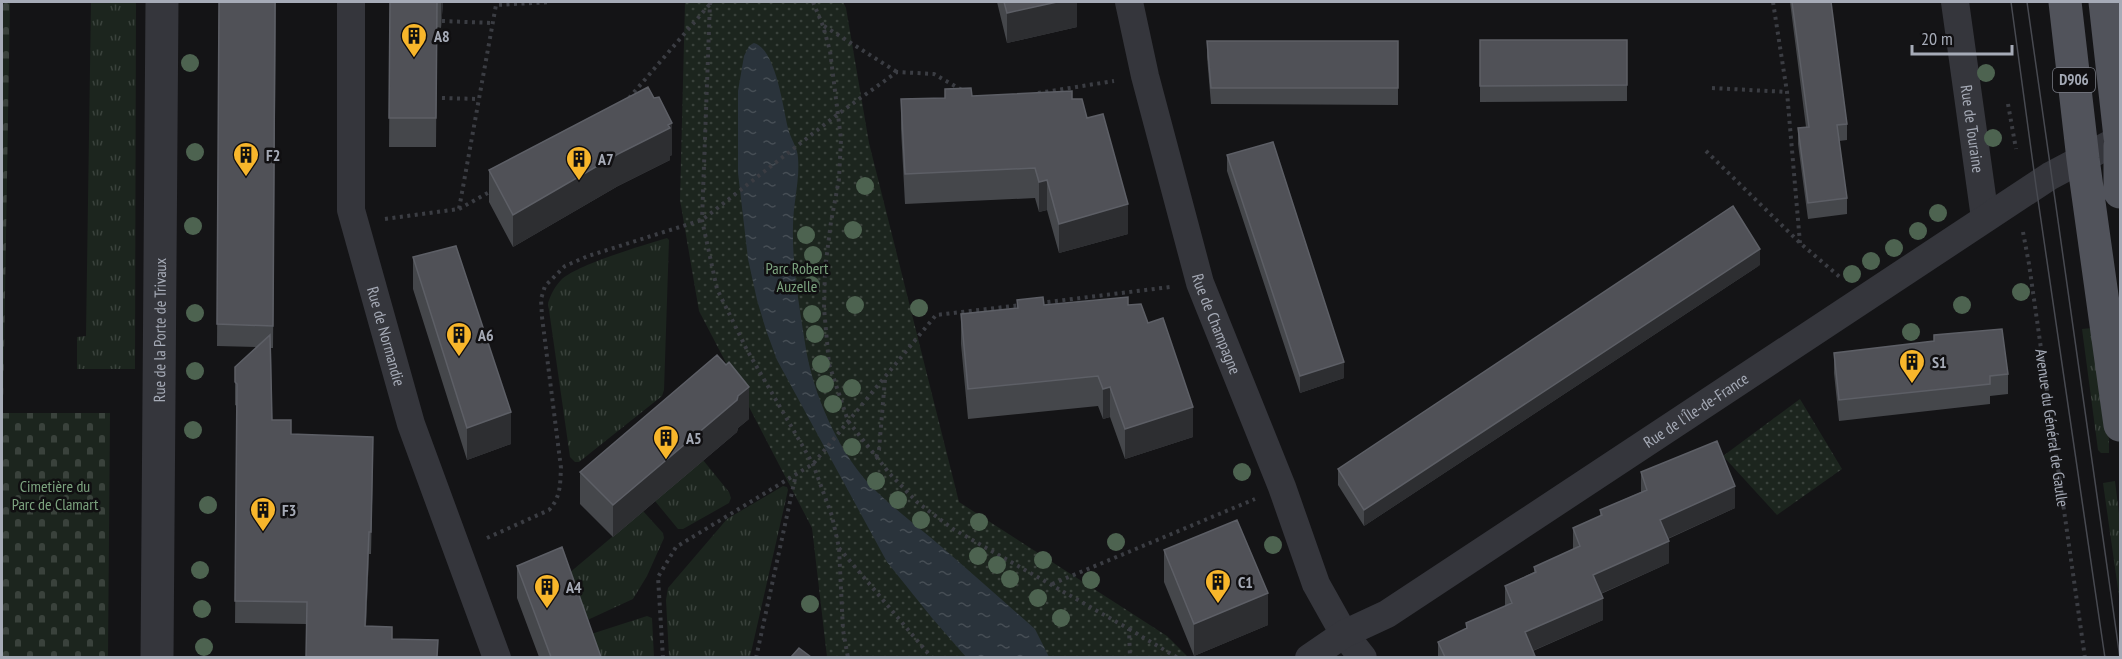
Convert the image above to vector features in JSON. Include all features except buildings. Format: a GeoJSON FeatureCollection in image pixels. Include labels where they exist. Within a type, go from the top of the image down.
{"type":"FeatureCollection","features":[{"type":"Feature","properties":{"kind":"main road","name":"D906"},"geometry":{"type":"LineString","coordinates":[[2065,2],[2083,159],[2121,425]]}},
{"type":"Feature","properties":{"kind":"main road"},"geometry":{"type":"LineString","coordinates":[[2104,2],[2121,138]]}},
{"type":"Feature","properties":{"kind":"main road"},"geometry":{"type":"LineString","coordinates":[[2121,146],[2121,192]]}},
{"type":"Feature","properties":{"kind":"street","name":"Rue de la Porte de Trivaux"},"geometry":{"type":"LineString","coordinates":[[157,657],[162,2]]}},
{"type":"Feature","properties":{"kind":"street","name":"Rue de Normandie"},"geometry":{"type":"LineString","coordinates":[[351,2],[351,210],[411,424],[497,657]]}},
{"type":"Feature","properties":{"kind":"street","name":"Rue de Champagne"},"geometry":{"type":"LineString","coordinates":[[1129,2],[1145,76],[1200,283],[1282,487],[1316,584],[1344,634],[1363,657]]}},
{"type":"Feature","properties":{"kind":"street","name":"Rue de Touraine"},"geometry":{"type":"LineString","coordinates":[[1955,2],[1985,218]]}},
{"type":"Feature","properties":{"kind":"street"},"geometry":{"type":"LineString","coordinates":[[2083,159],[2121,138]]}},
{"type":"Feature","properties":{"kind":"street","name":"Rue de l'Île-de-France"},"geometry":{"type":"LineString","coordinates":[[1309,657],[1344,634],[1387,614],[1866,299],[1985,218],[2050,176],[2083,159]]}},
{"type":"Feature","properties":{"kind":"path"},"geometry":{"type":"LineString","coordinates":[[459,208],[496,5],[550,2]]}},
{"type":"Feature","properties":{"kind":"path"},"geometry":{"type":"LineString","coordinates":[[626,101],[710,2]]}},
{"type":"Feature","properties":{"kind":"path"},"geometry":{"type":"LineString","coordinates":[[710,2],[702,220],[717,289],[747,350],[813,464],[832,516],[839,548],[843,630],[848,657]]}},
{"type":"Feature","properties":{"kind":"path"},"geometry":{"type":"LineString","coordinates":[[813,2],[830,51],[841,139],[839,180],[825,269],[824,308],[829,364],[848,421],[876,458],[917,502],[953,529],[1178,657]]}},
{"type":"Feature","properties":{"kind":"path"},"geometry":{"type":"LineString","coordinates":[[1773,2],[1787,92],[1800,243]]}},
{"type":"Feature","properties":{"kind":"path"},"geometry":{"type":"LineString","coordinates":[[442,21],[493,23]]}},
{"type":"Feature","properties":{"kind":"path"},"geometry":{"type":"LineString","coordinates":[[823,26],[897,72],[934,74],[965,92]]}},
{"type":"Feature","properties":{"kind":"path"},"geometry":{"type":"LineString","coordinates":[[459,551],[549,510],[556,503],[560,492],[561,468],[542,317],[541,299],[545,286],[565,266],[588,255],[702,220],[838,114],[897,72]]}},
{"type":"Feature","properties":{"kind":"path"},"geometry":{"type":"LineString","coordinates":[[1030,95],[1145,76]]}},
{"type":"Feature","properties":{"kind":"path"},"geometry":{"type":"LineString","coordinates":[[1712,88],[1787,92]]}},
{"type":"Feature","properties":{"kind":"path"},"geometry":{"type":"LineString","coordinates":[[442,98],[478,99]]}},
{"type":"Feature","properties":{"kind":"path"},"geometry":{"type":"LineString","coordinates":[[2008,104],[2016,149]]}},
{"type":"Feature","properties":{"kind":"path"},"geometry":{"type":"LineString","coordinates":[[1706,151],[1800,243],[1866,299]]}},
{"type":"Feature","properties":{"kind":"path"},"geometry":{"type":"LineString","coordinates":[[355,224],[459,208],[499,187]]}},
{"type":"Feature","properties":{"kind":"path","name":"Avenue du Général de Gaulle"},"geometry":{"type":"LineString","coordinates":[[2016,198],[2029,264],[2085,657]]}},
{"type":"Feature","properties":{"kind":"path"},"geometry":{"type":"LineString","coordinates":[[1040,303],[1200,283]]}},
{"type":"Feature","properties":{"kind":"path"},"geometry":{"type":"LineString","coordinates":[[663,657],[658,576],[676,547],[813,464],[936,315],[1028,304]]}},
{"type":"Feature","properties":{"kind":"path"},"geometry":{"type":"LineString","coordinates":[[876,458],[879,450],[885,379]]}},
{"type":"Feature","properties":{"kind":"path"},"geometry":{"type":"LineString","coordinates":[[756,657],[796,474]]}},
{"type":"Feature","properties":{"kind":"path"},"geometry":{"type":"LineString","coordinates":[[1051,584],[1282,487]]}},
{"type":"Feature","properties":{"kind":"path"},"geometry":{"type":"LineString","coordinates":[[839,548],[932,657]]}},
{"type":"Feature","properties":{"kind":"path"},"geometry":{"type":"LineString","coordinates":[[1129,629],[1130,657]]}},
{"type":"Feature","properties":{"kind":"green space","name":"Cimetière du Parc de Clamart"},"geometry":{"type":"Polygon","coordinates":[[[2,2],[10,2],[3,413],[110,413],[108,657],[2,657],[2,2]]]}},
{"type":"Feature","properties":{"kind":"green space"},"geometry":{"type":"Polygon","coordinates":[[[91,2],[136,2],[135,369],[77,369],[77,337],[86,336],[91,2]]]}},
{"type":"Feature","properties":{"kind":"green space","name":"Parc Robert Auzelle"},"geometry":{"type":"Polygon","coordinates":[[[685,2],[843,2],[846,8],[869,143],[959,502],[1167,636],[1188,657],[827,657],[812,528],[699,311],[680,200],[685,2]]]}},
{"type":"Feature","properties":{"kind":"green space"},"geometry":{"type":"Polygon","coordinates":[[[667,238],[669,240],[662,396],[579,462],[575,462],[570,457],[548,303],[550,296],[562,279],[582,267],[667,238]]]}},
{"type":"Feature","properties":{"kind":"green space"},"geometry":{"type":"Polygon","coordinates":[[[2092,328],[2109,439],[2109,453],[2101,453],[2098,450],[2082,329],[2092,328]]]}},
{"type":"Feature","properties":{"kind":"green space"},"geometry":{"type":"Polygon","coordinates":[[[1800,399],[1842,469],[1777,515],[1723,456],[1800,399]]]}},
{"type":"Feature","properties":{"kind":"green space"},"geometry":{"type":"Polygon","coordinates":[[[703,460],[729,492],[731,498],[729,503],[683,529],[678,529],[655,501],[703,460]]]}},
{"type":"Feature","properties":{"kind":"green space"},"geometry":{"type":"Polygon","coordinates":[[[2115,481],[2120,522],[2120,603],[2103,483],[2115,481]]]}},
{"type":"Feature","properties":{"kind":"green space"},"geometry":{"type":"Polygon","coordinates":[[[783,486],[788,490],[750,657],[669,657],[666,600],[668,588],[727,519],[783,486]]]}},
{"type":"Feature","properties":{"kind":"green space"},"geometry":{"type":"Polygon","coordinates":[[[643,511],[663,533],[664,538],[647,576],[633,599],[581,623],[562,579],[643,511]]]}},
{"type":"Feature","properties":{"kind":"green space"},"geometry":{"type":"Polygon","coordinates":[[[647,616],[652,618],[654,657],[589,657],[585,636],[647,616]]]}},
{"type":"Feature","properties":{"kind":"water"},"geometry":{"type":"Polygon","coordinates":[[[754,43],[762,48],[773,67],[789,132],[798,154],[793,226],[796,284],[809,362],[821,403],[830,423],[851,461],[877,492],[1035,629],[1049,657],[966,657],[887,562],[777,360],[757,300],[748,259],[738,173],[738,91],[744,56],[749,46],[754,43]]]}},
{"type":"Feature","properties":{"kind":"tram line"},"geometry":{"type":"LineString","coordinates":[[2011,2],[2105,658]]}},
{"type":"Feature","properties":{"kind":"tram line"},"geometry":{"type":"LineString","coordinates":[[2027,2],[2120,658]]}},
{"type":"Feature","properties":{"kind":"place","name":"A8"},"geometry":{"type":"Point","coordinates":[414,59]}},
{"type":"Feature","properties":{"kind":"place","name":"F2"},"geometry":{"type":"Point","coordinates":[246,178]}},
{"type":"Feature","properties":{"kind":"place","name":"A7"},"geometry":{"type":"Point","coordinates":[579,182]}},
{"type":"Feature","properties":{"kind":"place","name":"A6"},"geometry":{"type":"Point","coordinates":[459,358]}},
{"type":"Feature","properties":{"kind":"place","name":"S1"},"geometry":{"type":"Point","coordinates":[1912,385]}},
{"type":"Feature","properties":{"kind":"place","name":"A5"},"geometry":{"type":"Point","coordinates":[666,461]}},
{"type":"Feature","properties":{"kind":"place","name":"F3"},"geometry":{"type":"Point","coordinates":[263,533]}},
{"type":"Feature","properties":{"kind":"place","name":"C1"},"geometry":{"type":"Point","coordinates":[1218,605]}},
{"type":"Feature","properties":{"kind":"place","name":"A4"},"geometry":{"type":"Point","coordinates":[547,610]}}]}
